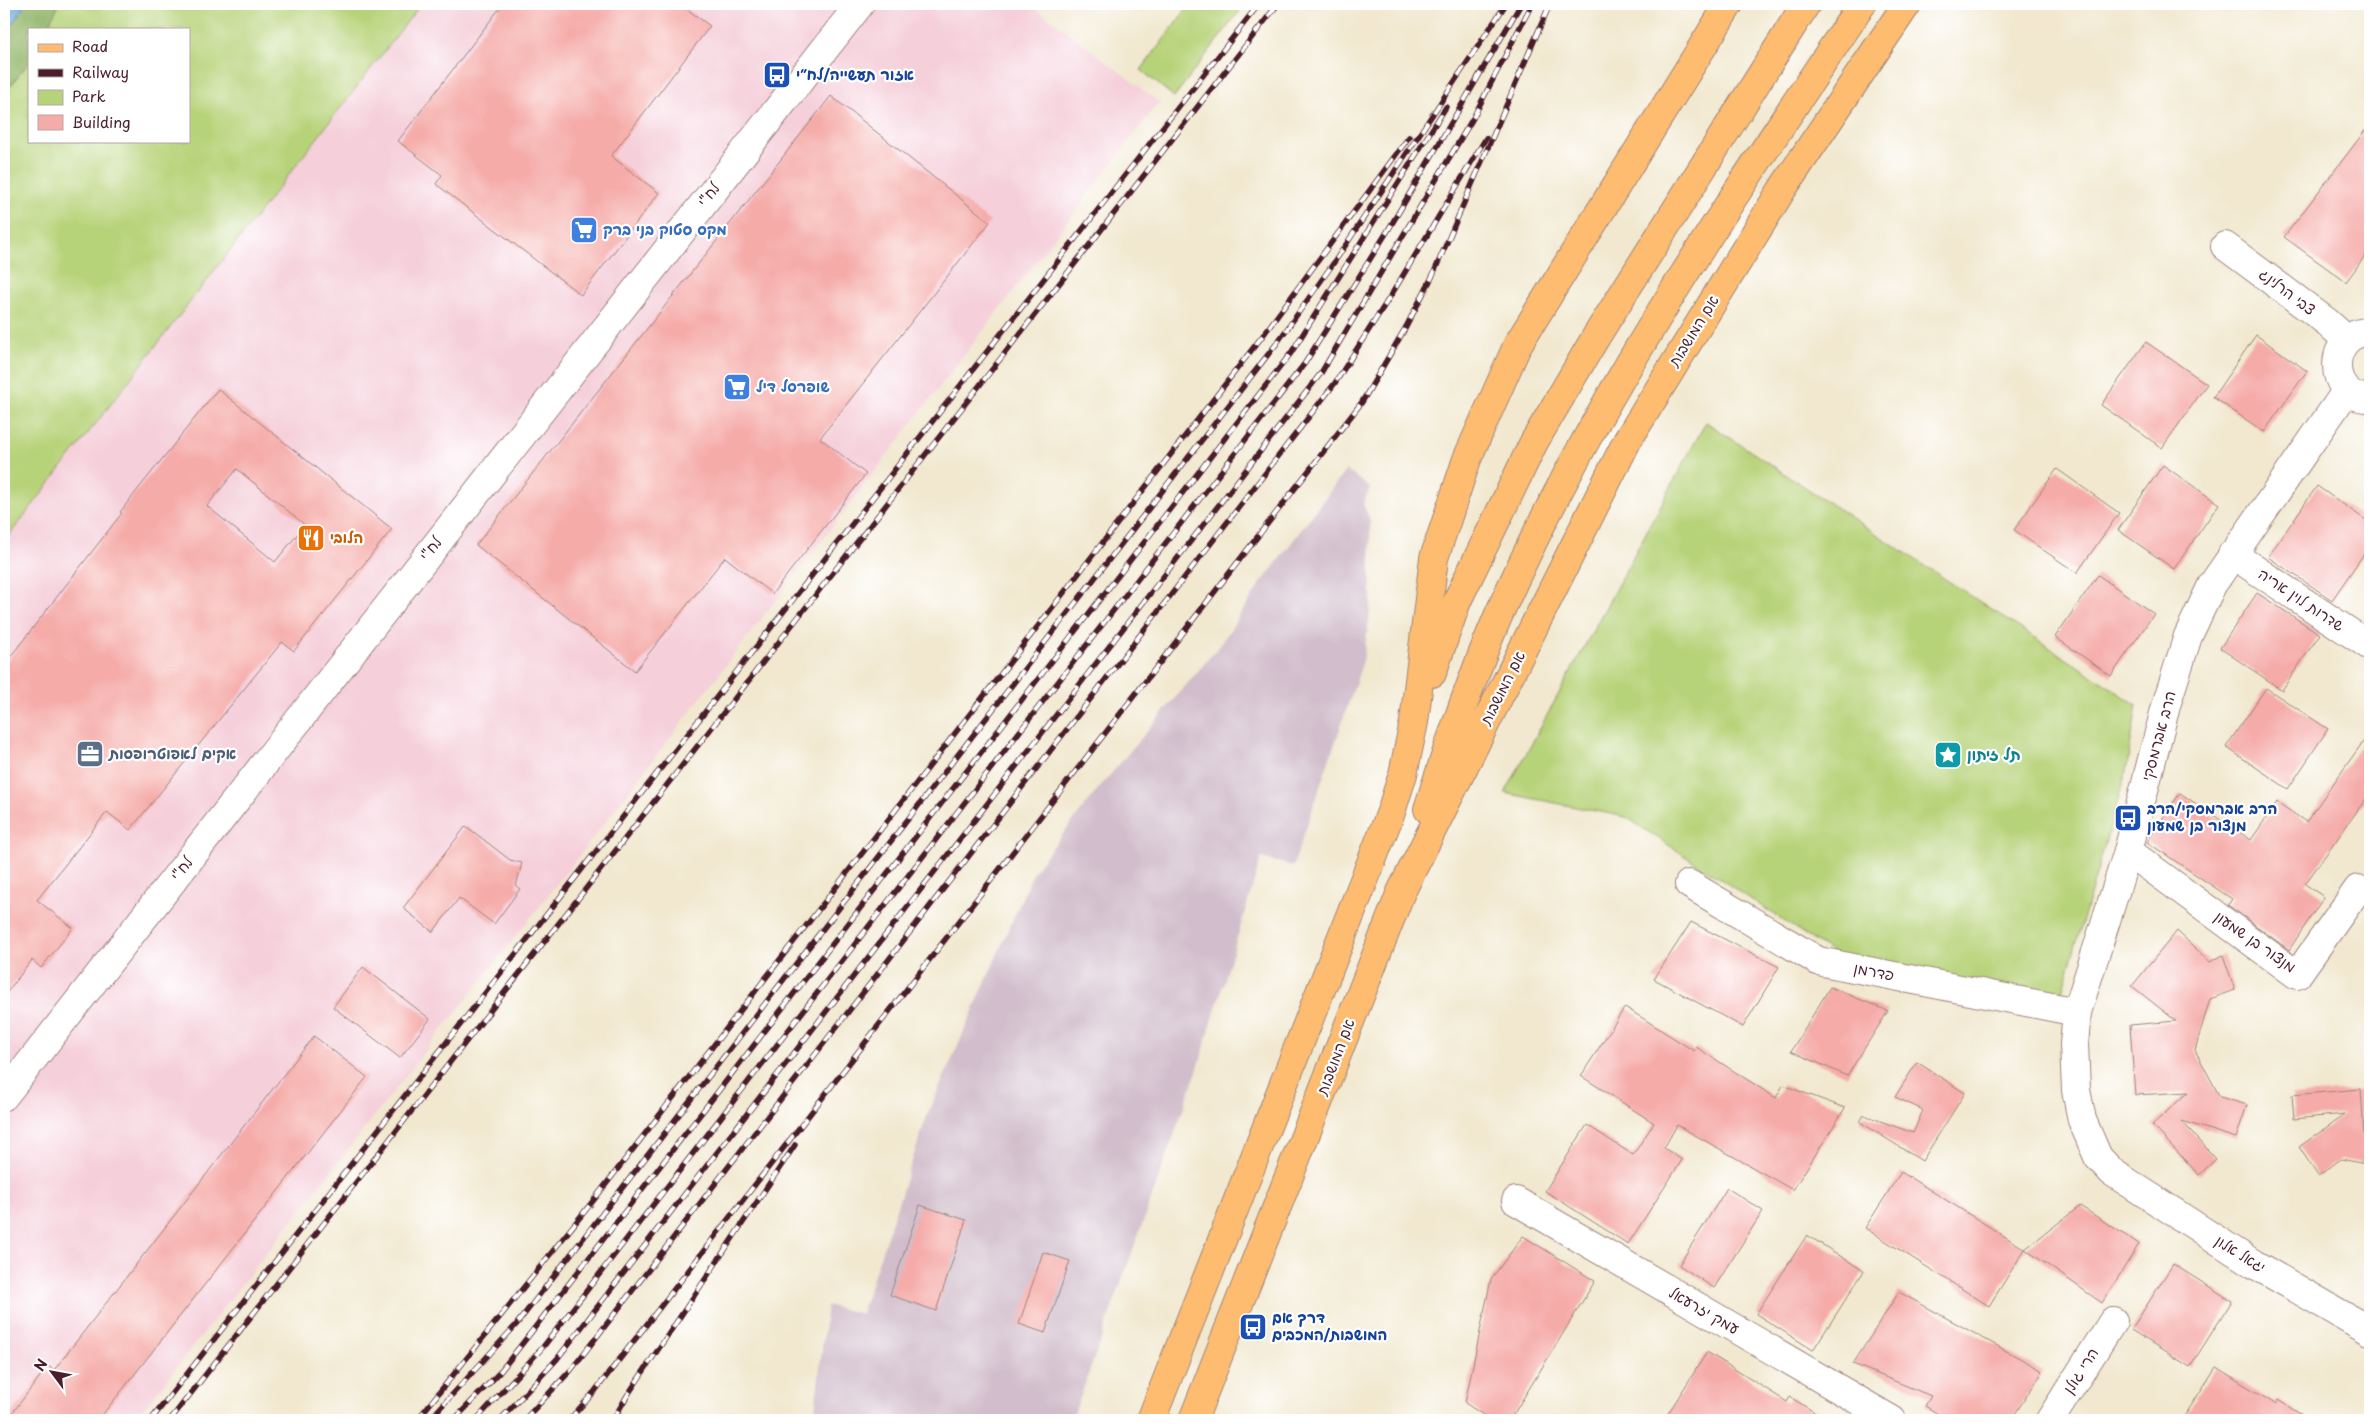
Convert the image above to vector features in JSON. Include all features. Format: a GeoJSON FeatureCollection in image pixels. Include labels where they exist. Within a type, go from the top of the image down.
{"type":"FeatureCollection","features":[{"type":"Feature","properties":{"kind":"main road"},"geometry":{"type":"LineString","coordinates":[[1151,1413],[1391,812],[1403,774],[1414,722],[1434,558],[1467,459],[1518,344],[1729,4]]}},
{"type":"Feature","properties":{"kind":"main road"},"geometry":{"type":"LineString","coordinates":[[1784,36],[1787,4]]}},
{"type":"Feature","properties":{"kind":"main road"},"geometry":{"type":"LineString","coordinates":[[1414,722],[1457,601],[1534,442],[1597,335],[1784,36],[1806,4]]}},
{"type":"Feature","properties":{"kind":"main road"},"geometry":{"type":"LineString","coordinates":[[1401,892],[1445,754],[1476,672],[1500,613],[1550,508],[1634,356],[1713,226],[1862,4]]}},
{"type":"Feature","properties":{"kind":"main road","name":"אם המושבות"},"geometry":{"type":"LineString","coordinates":[[1193,1420],[1401,892],[1627,441],[1783,188],[1907,4]]}},
{"type":"Feature","properties":{"kind":"street","name":"לח\"י"},"geometry":{"type":"LineString","coordinates":[[4,1096],[860,4]]}},
{"type":"Feature","properties":{"kind":"street","name":"צבי הרלינג"},"geometry":{"type":"LineString","coordinates":[[2225,246],[2327,322],[2358,336]]}},
{"type":"Feature","properties":{"kind":"street"},"geometry":{"type":"LineString","coordinates":[[2358,336],[2340,349],[2336,371],[2340,381],[2359,394]]}},
{"type":"Feature","properties":{"kind":"street","name":"הרב אברמסקי"},"geometry":{"type":"LineString","coordinates":[[2112,1172],[2098,1157],[2082,1120],[2076,1090],[2074,1044],[2077,1012],[2128,851],[2167,702],[2188,636],[2212,585],[2232,554],[2359,394]]}},
{"type":"Feature","properties":{"kind":"street","name":"שדרות לוין אריה"},"geometry":{"type":"LineString","coordinates":[[2232,554],[2370,646]]}},
{"type":"Feature","properties":{"kind":"street","name":"מנצור בן שמעון"},"geometry":{"type":"LineString","coordinates":[[2128,851],[2296,975],[2358,889]]}},
{"type":"Feature","properties":{"kind":"street","name":"פדרמן"},"geometry":{"type":"LineString","coordinates":[[1689,884],[1818,961],[2077,1012]]}},
{"type":"Feature","properties":{"kind":"street","name":"יגאל אלון"},"geometry":{"type":"LineString","coordinates":[[2112,1172],[2254,1264],[2370,1331]]}},
{"type":"Feature","properties":{"kind":"street","name":"עמק יזרעאל"},"geometry":{"type":"LineString","coordinates":[[1516,1201],[1892,1420]]}},
{"type":"Feature","properties":{"kind":"street","name":"הרי גולן"},"geometry":{"type":"LineString","coordinates":[[2050,1420],[2113,1321]]}},
{"type":"Feature","properties":{"kind":"shaded area"},"geometry":{"type":"Polygon","coordinates":[[[421,4],[826,4],[835,11],[842,4],[1031,4],[1159,102],[572,865],[135,1420],[4,1420],[4,543],[421,4]]]}},
{"type":"Feature","properties":{"kind":"shaded area"},"geometry":{"type":"Polygon","coordinates":[[[1346,470],[1370,488],[1363,504],[1370,520],[1371,605],[1363,661],[1293,866],[1261,858],[1199,1065],[1072,1420],[814,1420],[827,1305],[861,1314],[927,1116],[1034,871],[1099,788],[1220,645],[1262,582],[1346,470]]]}},
{"type":"Feature","properties":{"kind":"green space"},"geometry":{"type":"Polygon","coordinates":[[[26,4],[59,4],[47,28],[28,28],[28,63],[4,94],[4,36],[26,4]]]}},
{"type":"Feature","properties":{"kind":"green space"},"geometry":{"type":"Polygon","coordinates":[[[59,4],[421,4],[4,542],[4,94],[28,63],[28,142],[190,142],[190,28],[47,28],[59,4]]]}},
{"type":"Feature","properties":{"kind":"green space"},"geometry":{"type":"Polygon","coordinates":[[[1190,4],[1245,4],[1174,97],[1141,70],[1190,4]]]}},
{"type":"Feature","properties":{"kind":"green space"},"geometry":{"type":"Polygon","coordinates":[[[1706,422],[2137,705],[2126,772],[2059,1002],[1848,963],[1626,817],[1505,793],[1706,422]]]}},
{"type":"Feature","properties":{"kind":"water"},"geometry":{"type":"Polygon","coordinates":[[[4,4],[26,4],[4,36],[4,4]]]}},
{"type":"Feature","properties":{"kind":"building"},"geometry":{"type":"Polygon","coordinates":[[[503,4],[680,4],[710,26],[611,156],[659,193],[581,295],[436,184],[442,175],[398,141],[503,4]]]}},
{"type":"Feature","properties":{"kind":"building"},"geometry":{"type":"Polygon","coordinates":[[[831,96],[990,222],[820,438],[866,474],[772,594],[725,557],[635,671],[476,545],[831,96]]]}},
{"type":"Feature","properties":{"kind":"building"},"geometry":{"type":"Polygon","coordinates":[[[2370,124],[2370,249],[2346,282],[2284,237],[2370,124]]]}},
{"type":"Feature","properties":{"kind":"building"},"geometry":{"type":"Polygon","coordinates":[[[2256,335],[2307,371],[2264,432],[2213,397],[2256,335]]]}},
{"type":"Feature","properties":{"kind":"building"},"geometry":{"type":"Polygon","coordinates":[[[2146,342],[2207,384],[2162,448],[2101,405],[2146,342]]]}},
{"type":"Feature","properties":{"kind":"building"},"geometry":{"type":"Polygon","coordinates":[[[218,389],[392,529],[294,651],[282,642],[130,830],[107,812],[37,900],[73,928],[41,968],[32,960],[4,996],[4,665],[122,513],[120,512],[218,389]],[[237,469],[207,506],[275,562],[305,525],[237,469]]]}},
{"type":"Feature","properties":{"kind":"building"},"geometry":{"type":"Polygon","coordinates":[[[2163,465],[2219,504],[2174,569],[2118,530],[2163,465]]]}},
{"type":"Feature","properties":{"kind":"building"},"geometry":{"type":"Polygon","coordinates":[[[2057,469],[2119,513],[2077,573],[2014,530],[2057,469]]]}},
{"type":"Feature","properties":{"kind":"building"},"geometry":{"type":"Polygon","coordinates":[[[2317,486],[2370,523],[2370,545],[2332,600],[2268,557],[2317,486]]]}},
{"type":"Feature","properties":{"kind":"building"},"geometry":{"type":"Polygon","coordinates":[[[2098,575],[2154,614],[2111,676],[2055,637],[2098,575]]]}},
{"type":"Feature","properties":{"kind":"building"},"geometry":{"type":"Polygon","coordinates":[[[2257,593],[2320,634],[2282,690],[2220,648],[2257,593]]]}},
{"type":"Feature","properties":{"kind":"building"},"geometry":{"type":"Polygon","coordinates":[[[2266,688],[2328,729],[2288,789],[2226,747],[2266,688]]]}},
{"type":"Feature","properties":{"kind":"building"},"geometry":{"type":"Polygon","coordinates":[[[2370,732],[2370,793],[2305,884],[2324,897],[2289,950],[2228,905],[2232,899],[2147,842],[2180,793],[2251,840],[2277,802],[2306,822],[2370,732]]]}},
{"type":"Feature","properties":{"kind":"building"},"geometry":{"type":"Polygon","coordinates":[[[466,826],[510,860],[522,863],[516,886],[520,889],[494,924],[459,898],[433,932],[403,908],[466,826]]]}},
{"type":"Feature","properties":{"kind":"building"},"geometry":{"type":"Polygon","coordinates":[[[1691,922],[1779,967],[1743,1027],[1654,979],[1691,922]]]}},
{"type":"Feature","properties":{"kind":"building"},"geometry":{"type":"Polygon","coordinates":[[[2177,931],[2210,962],[2223,955],[2235,990],[2210,999],[2195,1050],[2220,1097],[2247,1105],[2236,1138],[2182,1121],[2216,1159],[2199,1175],[2152,1125],[2188,1092],[2135,1095],[2130,1025],[2176,1021],[2132,986],[2177,931]]]}},
{"type":"Feature","properties":{"kind":"building"},"geometry":{"type":"Polygon","coordinates":[[[363,967],[430,1019],[400,1058],[333,1007],[363,967]]]}},
{"type":"Feature","properties":{"kind":"building"},"geometry":{"type":"Polygon","coordinates":[[[1830,987],[1888,1011],[1847,1076],[1791,1051],[1830,987]]]}},
{"type":"Feature","properties":{"kind":"building"},"geometry":{"type":"Polygon","coordinates":[[[1625,1007],[1694,1051],[1696,1047],[1776,1098],[1783,1085],[1845,1108],[1793,1190],[1677,1125],[1664,1148],[1682,1160],[1628,1244],[1545,1191],[1587,1125],[1633,1155],[1654,1123],[1581,1076],[1625,1007]]]}},
{"type":"Feature","properties":{"kind":"building"},"geometry":{"type":"Polygon","coordinates":[[[314,1036],[367,1077],[123,1389],[98,1420],[7,1420],[48,1366],[54,1370],[314,1036]]]}},
{"type":"Feature","properties":{"kind":"building"},"geometry":{"type":"Polygon","coordinates":[[[1917,1062],[1965,1093],[1922,1161],[1860,1122],[1864,1115],[1913,1133],[1923,1110],[1895,1097],[1917,1062]]]}},
{"type":"Feature","properties":{"kind":"building"},"geometry":{"type":"Polygon","coordinates":[[[2361,1089],[2364,1134],[2370,1135],[2370,1165],[2341,1159],[2318,1176],[2299,1147],[2345,1114],[2294,1119],[2292,1095],[2361,1089]]]}},
{"type":"Feature","properties":{"kind":"building"},"geometry":{"type":"Polygon","coordinates":[[[1901,1172],[2025,1249],[1989,1306],[1865,1228],[1901,1172]]]}},
{"type":"Feature","properties":{"kind":"building"},"geometry":{"type":"Polygon","coordinates":[[[1727,1188],[1763,1211],[1714,1288],[1679,1265],[1727,1188]]]}},
{"type":"Feature","properties":{"kind":"building"},"geometry":{"type":"Polygon","coordinates":[[[920,1205],[966,1220],[936,1311],[890,1295],[920,1205]]]}},
{"type":"Feature","properties":{"kind":"building"},"geometry":{"type":"Polygon","coordinates":[[[2080,1206],[2139,1244],[2102,1303],[2025,1249],[2080,1206]]]}},
{"type":"Feature","properties":{"kind":"building"},"geometry":{"type":"Polygon","coordinates":[[[1807,1235],[1864,1271],[1813,1350],[1756,1314],[1807,1235]]]}},
{"type":"Feature","properties":{"kind":"building"},"geometry":{"type":"Polygon","coordinates":[[[1523,1236],[1595,1281],[1510,1420],[1491,1420],[1465,1403],[1491,1279],[1523,1236]]]}},
{"type":"Feature","properties":{"kind":"building"},"geometry":{"type":"Polygon","coordinates":[[[1043,1252],[1070,1261],[1045,1333],[1019,1324],[1043,1252]]]}},
{"type":"Feature","properties":{"kind":"building"},"geometry":{"type":"Polygon","coordinates":[[[2173,1264],[2232,1301],[2190,1367],[2131,1330],[2173,1264]]]}},
{"type":"Feature","properties":{"kind":"building"},"geometry":{"type":"Polygon","coordinates":[[[1899,1292],[2043,1371],[2011,1420],[1948,1420],[1925,1406],[1931,1396],[1853,1364],[1899,1292]]]}},
{"type":"Feature","properties":{"kind":"building"},"geometry":{"type":"Polygon","coordinates":[[[1707,1352],[1787,1402],[1790,1397],[1827,1420],[1664,1420],[1707,1352]]]}},
{"type":"Feature","properties":{"kind":"building"},"geometry":{"type":"Polygon","coordinates":[[[2216,1367],[2275,1404],[2278,1400],[2310,1420],[2182,1420],[2216,1367]]]}},
{"type":"Feature","properties":{"kind":"railway"},"geometry":{"type":"LineString","coordinates":[[151,1420],[1259,4]]}},
{"type":"Feature","properties":{"kind":"railway"},"geometry":{"type":"LineString","coordinates":[[170,1420],[1278,4]]}},
{"type":"Feature","properties":{"kind":"railway"},"geometry":{"type":"LineString","coordinates":[[429,1420],[516,1325],[1277,343],[1335,261],[1506,4]]}},
{"type":"Feature","properties":{"kind":"railway"},"geometry":{"type":"LineString","coordinates":[[476,1420],[543,1347],[1305,363],[1387,232],[1521,4]]}},
{"type":"Feature","properties":{"kind":"railway"},"geometry":{"type":"LineString","coordinates":[[500,1420],[557,1359],[1321,373],[1473,118],[1532,4]]}},
{"type":"Feature","properties":{"kind":"railway"},"geometry":{"type":"LineString","coordinates":[[569,1420],[595,1391],[1362,402],[1406,327],[1432,277],[1550,4]]}},
{"type":"Feature","properties":{"kind":"railway"},"geometry":{"type":"LineString","coordinates":[[454,1420],[499,1373],[529,1335],[1291,353],[1446,107]]}},
{"type":"Feature","properties":{"kind":"railway"},"geometry":{"type":"LineString","coordinates":[[417,1420],[593,1201],[1264,334],[1409,137]]}},
{"type":"Feature","properties":{"kind":"railway"},"geometry":{"type":"LineString","coordinates":[[524,1420],[571,1370],[1335,383],[1393,292],[1486,138]]}},
{"type":"Feature","properties":{"kind":"railway"},"geometry":{"type":"LineString","coordinates":[[613,1420],[627,1396],[795,1145]]}},
{"type":"Feature","properties":{"kind":"place","name":"אזור תעשייה/לח״י"},"geometry":{"type":"Point","coordinates":[777,75]}},
{"type":"Feature","properties":{"kind":"place","name":"מקס סטוק בני ברק"},"geometry":{"type":"Point","coordinates":[584,230]}},
{"type":"Feature","properties":{"kind":"place","name":"שופרסל דיל"},"geometry":{"type":"Point","coordinates":[737,387]}},
{"type":"Feature","properties":{"kind":"place","name":"הלובי"},"geometry":{"type":"Point","coordinates":[311,538]}},
{"type":"Feature","properties":{"kind":"place","name":"אקים לאפוטרופסות"},"geometry":{"type":"Point","coordinates":[90,754]}},
{"type":"Feature","properties":{"kind":"place","name":"תל זיתון"},"geometry":{"type":"Point","coordinates":[1948,755]}},
{"type":"Feature","properties":{"kind":"place","name":"הרב אברמסקי/הרב מנצור בן שמעון"},"geometry":{"type":"Point","coordinates":[2128,818]}},
{"type":"Feature","properties":{"kind":"place","name":"דרך אם המושבות/המכבים"},"geometry":{"type":"Point","coordinates":[1253,1327]}}]}
